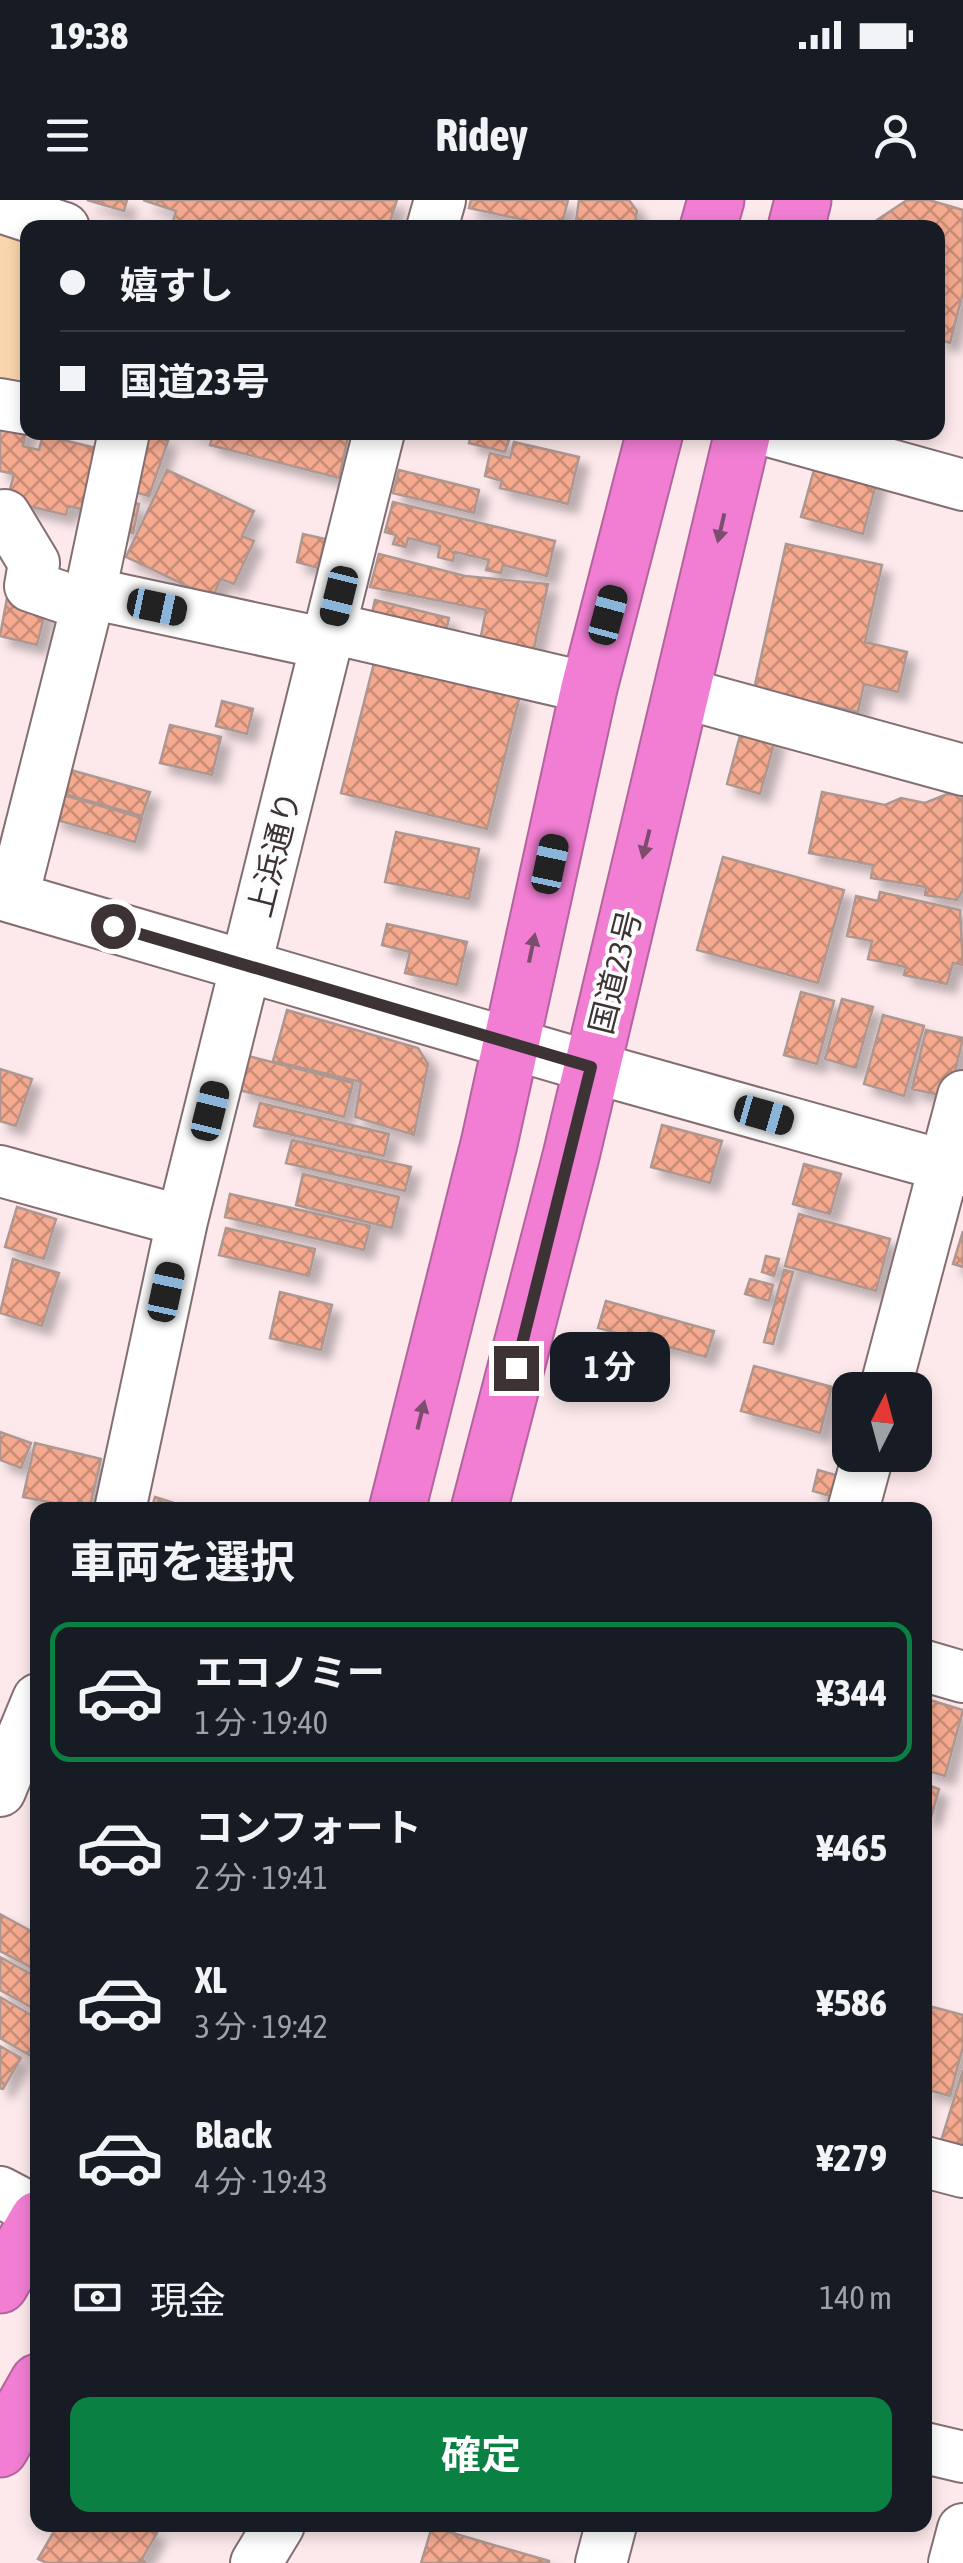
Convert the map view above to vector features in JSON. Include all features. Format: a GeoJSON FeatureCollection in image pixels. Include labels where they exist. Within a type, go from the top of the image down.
{"type":"FeatureCollection","features":[{"type":"Feature","properties":{"kind":"highway"},"geometry":{"type":"LineString","coordinates":[[399,1502],[511,1043],[588,688],[653,440]]}},
{"type":"Feature","properties":{"kind":"highway","name":"国道23号"},"geometry":{"type":"LineString","coordinates":[[481,1502],[683,693],[741,440]]}},
{"type":"Feature","properties":{"kind":"highway"},"geometry":{"type":"LineString","coordinates":[[0,2284],[30,2230]]}},
{"type":"Feature","properties":{"kind":"highway"},"geometry":{"type":"LineString","coordinates":[[0,2448],[30,2396]]}},
{"type":"Feature","properties":{"kind":"street"},"geometry":{"type":"LineString","coordinates":[[119,440],[48,558],[7,895],[591,1067],[954,1168]]}},
{"type":"Feature","properties":{"kind":"street","name":"上浜通り"},"geometry":{"type":"LineString","coordinates":[[122,1502],[182,1221],[377,440]]}},
{"type":"Feature","properties":{"kind":"street"},"geometry":{"type":"LineString","coordinates":[[801,440],[963,485]]}},
{"type":"Feature","properties":{"kind":"street"},"geometry":{"type":"LineString","coordinates":[[48,558],[329,636],[588,688]]}},
{"type":"Feature","properties":{"kind":"street"},"geometry":{"type":"LineString","coordinates":[[683,693],[963,770]]}},
{"type":"Feature","properties":{"kind":"street"},"geometry":{"type":"LineString","coordinates":[[891,1372],[954,1168],[963,1096]]}},
{"type":"Feature","properties":{"kind":"street"},"geometry":{"type":"LineString","coordinates":[[2,1179],[182,1221]]}},
{"type":"Feature","properties":{"kind":"street"},"geometry":{"type":"LineString","coordinates":[[855,1502],[863,1472]]}},
{"type":"Feature","properties":{"kind":"street"},"geometry":{"type":"LineString","coordinates":[[932,1668],[963,1677]]}},
{"type":"Feature","properties":{"kind":"street"},"geometry":{"type":"LineString","coordinates":[[0,1675],[30,1692]]}},
{"type":"Feature","properties":{"kind":"street"},"geometry":{"type":"LineString","coordinates":[[0,1790],[30,1716]]}},
{"type":"Feature","properties":{"kind":"street"},"geometry":{"type":"LineString","coordinates":[[932,2164],[963,2172]]}},
{"type":"Feature","properties":{"kind":"street"},"geometry":{"type":"LineString","coordinates":[[0,2192],[30,2211]]}},
{"type":"Feature","properties":{"kind":"street"},"geometry":{"type":"LineString","coordinates":[[932,2450],[963,2457]]}},
{"type":"Feature","properties":{"kind":"street"},"geometry":{"type":"LineString","coordinates":[[954,2563],[963,2529]]}},
{"type":"Feature","properties":{"kind":"street"},"geometry":{"type":"LineString","coordinates":[[256,2563],[276,2532]]}},
{"type":"Feature","properties":{"kind":"street"},"geometry":{"type":"LineString","coordinates":[[601,2563],[609,2532]]}},
{"type":"Feature","properties":{"kind":"shaded area"},"geometry":{"type":"Polygon","coordinates":[[[0,234],[20,241],[20,395],[0,391],[0,234]]]}},
{"type":"Feature","properties":{"kind":"building"},"geometry":{"type":"Polygon","coordinates":[[[87,200],[127,200],[124,211],[87,200]]]}},
{"type":"Feature","properties":{"kind":"building"},"geometry":{"type":"Polygon","coordinates":[[[143,200],[397,200],[391,220],[173,220],[176,211],[143,200]]]}},
{"type":"Feature","properties":{"kind":"building"},"geometry":{"type":"Polygon","coordinates":[[[471,200],[568,200],[563,220],[524,220],[469,208],[471,200]]]}},
{"type":"Feature","properties":{"kind":"building"},"geometry":{"type":"Polygon","coordinates":[[[579,200],[629,200],[637,211],[635,220],[576,220],[579,200]]]}},
{"type":"Feature","properties":{"kind":"building"},"geometry":{"type":"Polygon","coordinates":[[[907,200],[929,200],[963,210],[963,292],[950,343],[945,341],[945,220],[877,220],[907,200]]]}},
{"type":"Feature","properties":{"kind":"building"},"geometry":{"type":"Polygon","coordinates":[[[0,423],[20,428],[23,446],[39,450],[42,440],[63,440],[100,449],[85,510],[68,506],[66,515],[7,501],[14,474],[0,471],[0,423]]]}},
{"type":"Feature","properties":{"kind":"building"},"geometry":{"type":"Polygon","coordinates":[[[143,440],[168,441],[149,496],[131,491],[143,440]]]}},
{"type":"Feature","properties":{"kind":"building"},"geometry":{"type":"Polygon","coordinates":[[[211,440],[347,440],[339,478],[210,445],[211,440]]]}},
{"type":"Feature","properties":{"kind":"building"},"geometry":{"type":"Polygon","coordinates":[[[470,440],[509,440],[505,452],[469,443],[470,440]]]}},
{"type":"Feature","properties":{"kind":"building"},"geometry":{"type":"Polygon","coordinates":[[[514,442],[579,457],[568,504],[500,488],[502,481],[485,476],[490,453],[510,458],[514,442]]]}},
{"type":"Feature","properties":{"kind":"building"},"geometry":{"type":"Polygon","coordinates":[[[817,459],[878,476],[863,534],[801,517],[817,459]]]}},
{"type":"Feature","properties":{"kind":"building"},"geometry":{"type":"Polygon","coordinates":[[[167,470],[254,511],[242,536],[254,541],[234,584],[221,579],[212,598],[126,557],[167,470]]]}},
{"type":"Feature","properties":{"kind":"building"},"geometry":{"type":"Polygon","coordinates":[[[399,470],[479,490],[474,513],[393,493],[399,470]]]}},
{"type":"Feature","properties":{"kind":"building"},"geometry":{"type":"Polygon","coordinates":[[[126,501],[139,504],[133,533],[120,530],[126,501]]]}},
{"type":"Feature","properties":{"kind":"building"},"geometry":{"type":"Polygon","coordinates":[[[393,502],[555,541],[547,576],[503,565],[501,573],[486,570],[489,560],[455,552],[453,561],[438,557],[440,546],[408,538],[406,547],[393,544],[396,535],[385,532],[393,502]]]}},
{"type":"Feature","properties":{"kind":"building"},"geometry":{"type":"Polygon","coordinates":[[[303,534],[325,539],[318,568],[297,562],[303,534]]]}},
{"type":"Feature","properties":{"kind":"building"},"geometry":{"type":"Polygon","coordinates":[[[786,544],[882,565],[865,642],[907,652],[898,692],[864,684],[858,712],[754,689],[786,544]]]}},
{"type":"Feature","properties":{"kind":"building"},"geometry":{"type":"Polygon","coordinates":[[[379,554],[465,576],[548,584],[533,653],[480,641],[486,610],[370,587],[379,554]]]}},
{"type":"Feature","properties":{"kind":"building"},"geometry":{"type":"Polygon","coordinates":[[[7,598],[46,608],[37,645],[0,636],[7,598]]]}},
{"type":"Feature","properties":{"kind":"building"},"geometry":{"type":"Polygon","coordinates":[[[375,600],[449,618],[446,631],[372,613],[375,600]]]}},
{"type":"Feature","properties":{"kind":"building"},"geometry":{"type":"Polygon","coordinates":[[[375,659],[520,695],[487,829],[341,793],[375,659]]]}},
{"type":"Feature","properties":{"kind":"building"},"geometry":{"type":"Polygon","coordinates":[[[222,701],[253,709],[247,734],[216,726],[222,701]]]}},
{"type":"Feature","properties":{"kind":"building"},"geometry":{"type":"Polygon","coordinates":[[[170,725],[221,737],[212,775],[160,763],[170,725]]]}},
{"type":"Feature","properties":{"kind":"building"},"geometry":{"type":"Polygon","coordinates":[[[742,728],[776,737],[760,794],[727,784],[742,728]]]}},
{"type":"Feature","properties":{"kind":"building"},"geometry":{"type":"Polygon","coordinates":[[[67,769],[150,792],[142,816],[61,793],[67,769]]]}},
{"type":"Feature","properties":{"kind":"building"},"geometry":{"type":"Polygon","coordinates":[[[822,792],[885,805],[901,798],[925,803],[947,794],[963,795],[963,890],[957,900],[925,895],[926,887],[871,878],[873,865],[809,853],[822,792]]]}},
{"type":"Feature","properties":{"kind":"building"},"geometry":{"type":"Polygon","coordinates":[[[60,794],[142,818],[135,842],[53,819],[60,794]]]}},
{"type":"Feature","properties":{"kind":"building"},"geometry":{"type":"Polygon","coordinates":[[[396,832],[479,849],[469,899],[385,882],[396,832]]]}},
{"type":"Feature","properties":{"kind":"building"},"geometry":{"type":"Polygon","coordinates":[[[723,857],[844,890],[818,983],[697,950],[723,857]]]}},
{"type":"Feature","properties":{"kind":"building"},"geometry":{"type":"Polygon","coordinates":[[[880,892],[960,910],[963,965],[953,963],[947,984],[904,975],[906,967],[868,959],[872,941],[847,936],[856,896],[878,901],[880,892]]]}},
{"type":"Feature","properties":{"kind":"building"},"geometry":{"type":"Polygon","coordinates":[[[387,924],[467,942],[457,985],[405,973],[410,952],[382,945],[387,924]]]}},
{"type":"Feature","properties":{"kind":"building"},"geometry":{"type":"Polygon","coordinates":[[[801,992],[834,1001],[817,1064],[784,1055],[801,992]]]}},
{"type":"Feature","properties":{"kind":"building"},"geometry":{"type":"Polygon","coordinates":[[[842,999],[873,1007],[856,1068],[825,1059],[842,999]]]}},
{"type":"Feature","properties":{"kind":"building"},"geometry":{"type":"Polygon","coordinates":[[[287,1010],[418,1048],[428,1064],[414,1135],[355,1117],[361,1082],[273,1061],[287,1010]]]}},
{"type":"Feature","properties":{"kind":"building"},"geometry":{"type":"Polygon","coordinates":[[[883,1015],[924,1026],[904,1096],[864,1084],[883,1015]]]}},
{"type":"Feature","properties":{"kind":"building"},"geometry":{"type":"Polygon","coordinates":[[[926,1030],[963,1038],[949,1097],[912,1089],[926,1030]]]}},
{"type":"Feature","properties":{"kind":"building"},"geometry":{"type":"Polygon","coordinates":[[[248,1056],[353,1083],[344,1117],[239,1090],[248,1056]]]}},
{"type":"Feature","properties":{"kind":"building"},"geometry":{"type":"Polygon","coordinates":[[[0,1069],[32,1079],[16,1126],[0,1121],[0,1069]]]}},
{"type":"Feature","properties":{"kind":"building"},"geometry":{"type":"Polygon","coordinates":[[[260,1103],[389,1134],[384,1156],[254,1126],[260,1103]]]}},
{"type":"Feature","properties":{"kind":"building"},"geometry":{"type":"Polygon","coordinates":[[[662,1125],[722,1141],[710,1183],[651,1167],[662,1125]]]}},
{"type":"Feature","properties":{"kind":"building"},"geometry":{"type":"Polygon","coordinates":[[[292,1140],[411,1167],[405,1191],[286,1163],[292,1140]]]}},
{"type":"Feature","properties":{"kind":"building"},"geometry":{"type":"Polygon","coordinates":[[[804,1164],[841,1174],[830,1214],[793,1204],[804,1164]]]}},
{"type":"Feature","properties":{"kind":"building"},"geometry":{"type":"Polygon","coordinates":[[[303,1174],[399,1197],[392,1228],[296,1205],[303,1174]]]}},
{"type":"Feature","properties":{"kind":"building"},"geometry":{"type":"Polygon","coordinates":[[[230,1194],[370,1226],[364,1250],[225,1217],[230,1194]]]}},
{"type":"Feature","properties":{"kind":"building"},"geometry":{"type":"Polygon","coordinates":[[[17,1207],[56,1219],[44,1259],[5,1247],[17,1207]]]}},
{"type":"Feature","properties":{"kind":"building"},"geometry":{"type":"Polygon","coordinates":[[[799,1214],[890,1239],[876,1291],[785,1266],[799,1214]]]}},
{"type":"Feature","properties":{"kind":"building"},"geometry":{"type":"Polygon","coordinates":[[[226,1228],[315,1249],[309,1276],[219,1255],[226,1228]]]}},
{"type":"Feature","properties":{"kind":"building"},"geometry":{"type":"Polygon","coordinates":[[[963,1231],[963,1267],[953,1264],[963,1231]]]}},
{"type":"Feature","properties":{"kind":"building"},"geometry":{"type":"Polygon","coordinates":[[[766,1256],[779,1259],[774,1276],[762,1272],[766,1256]]]}},
{"type":"Feature","properties":{"kind":"building"},"geometry":{"type":"Polygon","coordinates":[[[13,1259],[59,1273],[42,1326],[0,1313],[13,1259]]]}},
{"type":"Feature","properties":{"kind":"building"},"geometry":{"type":"Polygon","coordinates":[[[784,1270],[793,1272],[773,1344],[764,1342],[784,1270]]]}},
{"type":"Feature","properties":{"kind":"building"},"geometry":{"type":"Polygon","coordinates":[[[750,1279],[773,1285],[769,1301],[745,1294],[750,1279]]]}},
{"type":"Feature","properties":{"kind":"building"},"geometry":{"type":"Polygon","coordinates":[[[280,1292],[332,1305],[321,1350],[270,1338],[280,1292]]]}},
{"type":"Feature","properties":{"kind":"building"},"geometry":{"type":"Polygon","coordinates":[[[606,1301],[714,1331],[706,1357],[598,1328],[606,1301]]]}},
{"type":"Feature","properties":{"kind":"building"},"geometry":{"type":"Polygon","coordinates":[[[754,1366],[832,1387],[820,1433],[741,1411],[754,1366]]]}},
{"type":"Feature","properties":{"kind":"building"},"geometry":{"type":"Polygon","coordinates":[[[0,1432],[31,1443],[21,1468],[0,1460],[0,1432]]]}},
{"type":"Feature","properties":{"kind":"building"},"geometry":{"type":"Polygon","coordinates":[[[35,1443],[101,1459],[91,1502],[48,1502],[23,1497],[35,1443]]]}},
{"type":"Feature","properties":{"kind":"building"},"geometry":{"type":"Polygon","coordinates":[[[818,1470],[839,1476],[833,1497],[813,1491],[818,1470]]]}},
{"type":"Feature","properties":{"kind":"building"},"geometry":{"type":"Polygon","coordinates":[[[932,1701],[963,1710],[945,1776],[932,1772],[932,1701]]]}},
{"type":"Feature","properties":{"kind":"building"},"geometry":{"type":"Polygon","coordinates":[[[932,1786],[939,1789],[932,1814],[932,1786]]]}},
{"type":"Feature","properties":{"kind":"building"},"geometry":{"type":"Polygon","coordinates":[[[0,1914],[30,1931],[30,1967],[0,1951],[0,1914]]]}},
{"type":"Feature","properties":{"kind":"building"},"geometry":{"type":"Polygon","coordinates":[[[0,1957],[30,1974],[30,2007],[0,1990],[0,1957]]]}},
{"type":"Feature","properties":{"kind":"building"},"geometry":{"type":"Polygon","coordinates":[[[0,1997],[30,2014],[30,2055],[0,2038],[0,1997]]]}},
{"type":"Feature","properties":{"kind":"building"},"geometry":{"type":"Polygon","coordinates":[[[932,2007],[963,2015],[963,2046],[950,2096],[932,2091],[932,2007]]]}},
{"type":"Feature","properties":{"kind":"building"},"geometry":{"type":"Polygon","coordinates":[[[0,2046],[21,2058],[3,2089],[0,2088],[0,2046]]]}},
{"type":"Feature","properties":{"kind":"building"},"geometry":{"type":"Polygon","coordinates":[[[963,2070],[963,2148],[941,2141],[963,2070]]]}},
{"type":"Feature","properties":{"kind":"building"},"geometry":{"type":"Polygon","coordinates":[[[54,2532],[157,2533],[142,2559],[146,2563],[47,2563],[38,2559],[54,2532]]]}},
{"type":"Feature","properties":{"kind":"building"},"geometry":{"type":"Polygon","coordinates":[[[430,2532],[449,2532],[549,2561],[549,2563],[421,2563],[430,2532]]]}},
{"type":"Feature","properties":{"kind":"route"},"geometry":{"type":"LineString","coordinates":[[113,926],[591,1067],[572,1156],[516,1368]]}}]}
